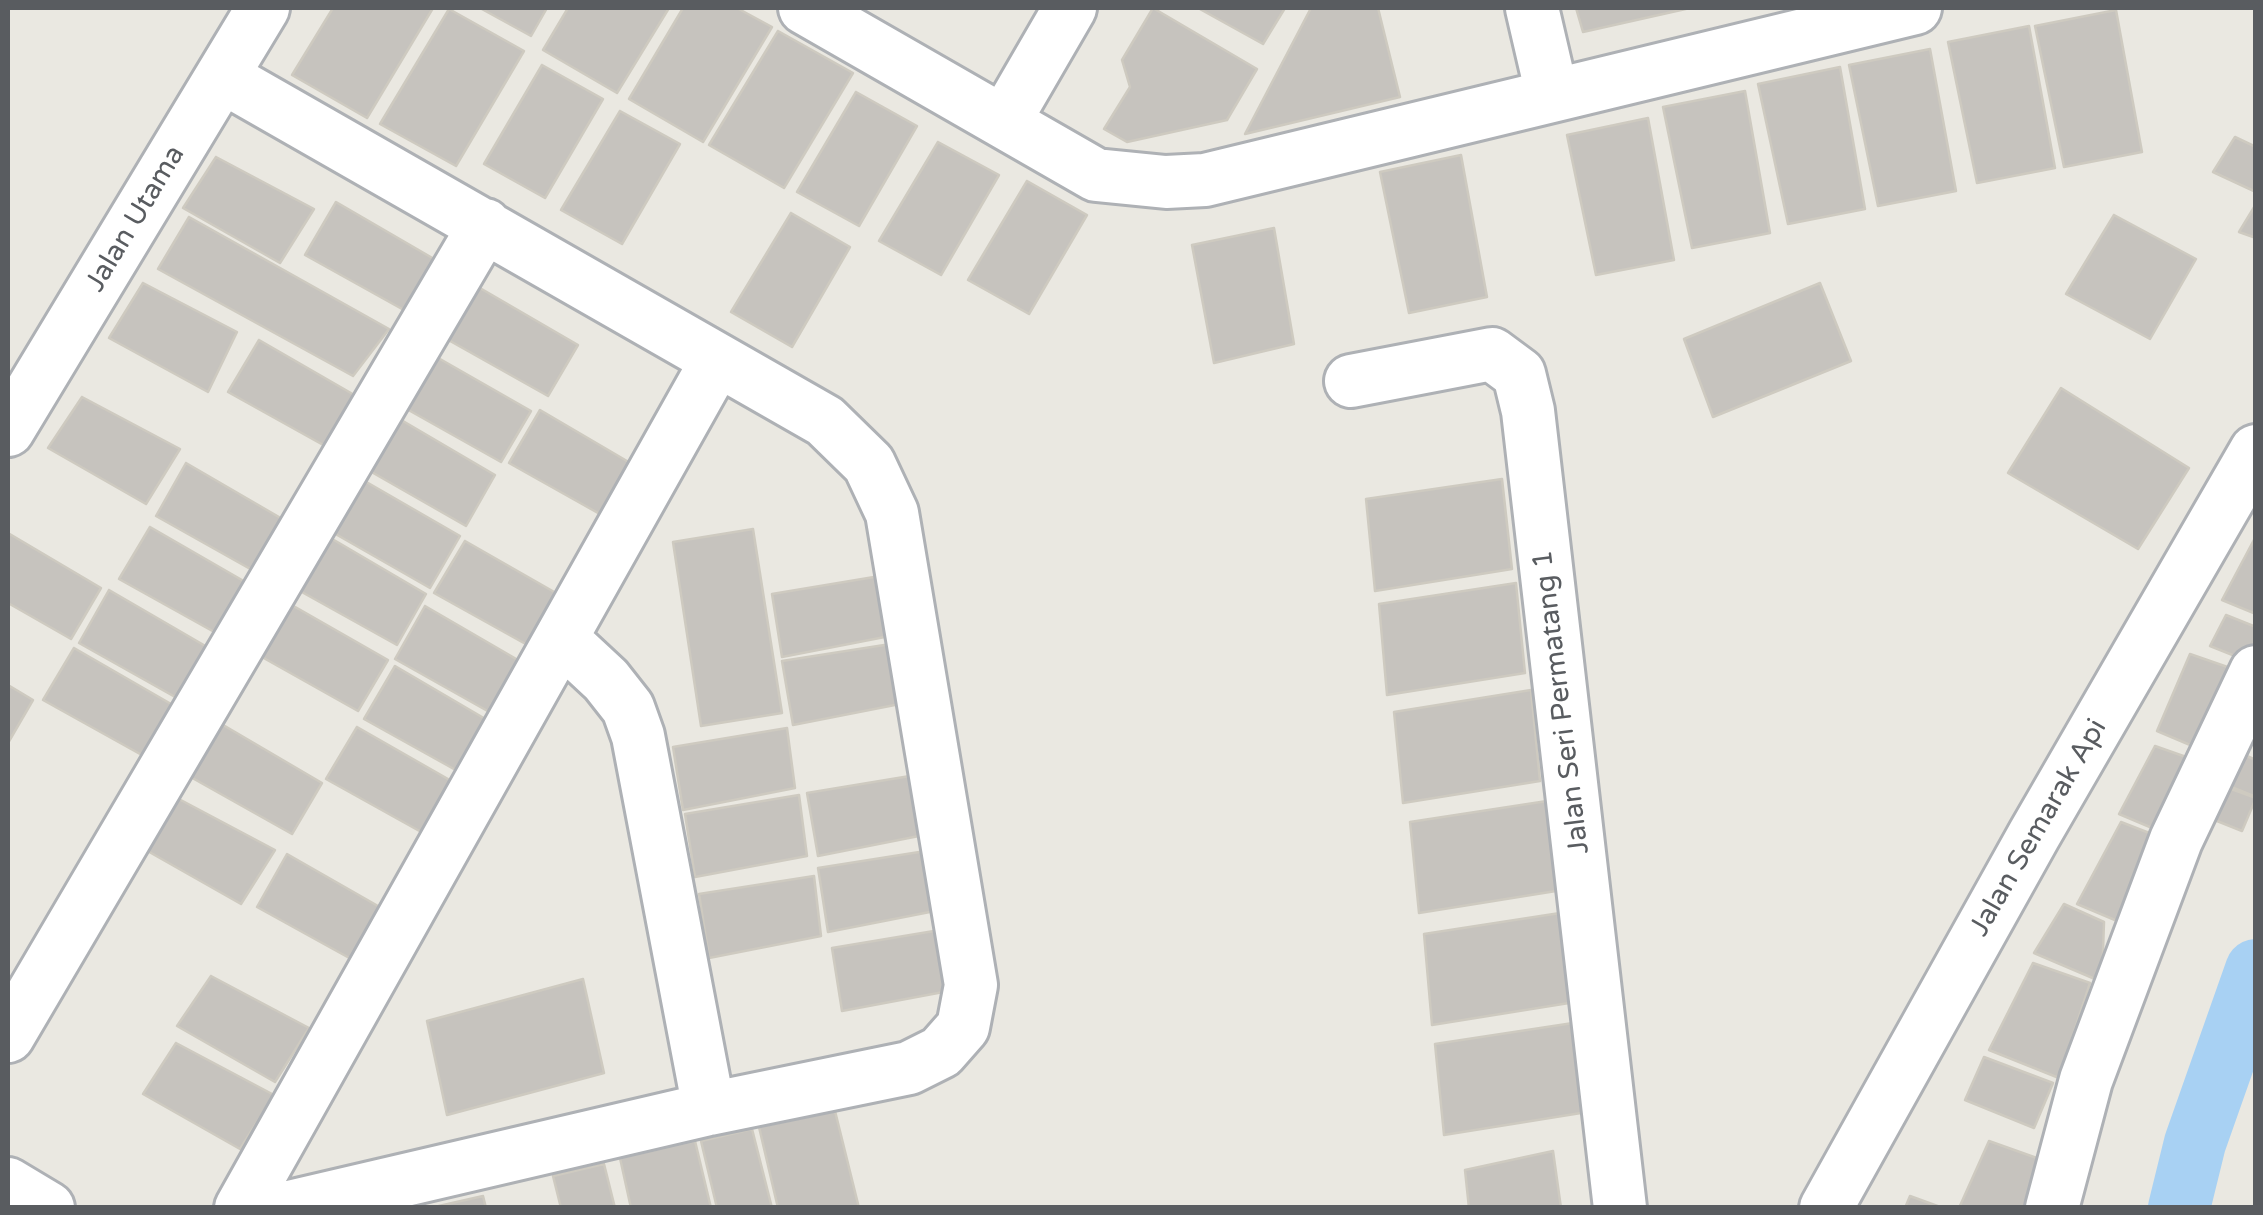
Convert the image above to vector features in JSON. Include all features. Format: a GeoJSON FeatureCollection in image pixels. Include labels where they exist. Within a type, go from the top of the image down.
{"type":"FeatureCollection","features":[{"type":"Feature","properties":{"kind":"street","name":"Jalan Utama"},"geometry":{"type":"LineString","coordinates":[[8,430],[263,8]]}},
{"type":"Feature","properties":{"kind":"street"},"geometry":{"type":"LineString","coordinates":[[805,8],[1096,174],[1166,182],[1205,180],[1899,9]]}},
{"type":"Feature","properties":{"kind":"street"},"geometry":{"type":"LineString","coordinates":[[1005,120],[1070,8]]}},
{"type":"Feature","properties":{"kind":"street"},"geometry":{"type":"LineString","coordinates":[[1532,8],[1552,94]]}},
{"type":"Feature","properties":{"kind":"street"},"geometry":{"type":"LineString","coordinates":[[223,77],[825,421],[868,464],[892,512],[971,984],[963,1027],[941,1052],[909,1068],[709,1109],[285,1208]]}},
{"type":"Feature","properties":{"kind":"street"},"geometry":{"type":"LineString","coordinates":[[8,1036],[485,225]]}},
{"type":"Feature","properties":{"kind":"street","name":"Jalan Seri Permatang 1"},"geometry":{"type":"LineString","coordinates":[[1351,381],[1492,354],[1519,374],[1528,410],[1620,1208]]}},
{"type":"Feature","properties":{"kind":"street"},"geometry":{"type":"LineString","coordinates":[[241,1208],[716,362]]}},
{"type":"Feature","properties":{"kind":"street","name":"Jalan Semarak Api"},"geometry":{"type":"LineString","coordinates":[[1826,1208],[2256,451]]}},
{"type":"Feature","properties":{"kind":"street"},"geometry":{"type":"LineString","coordinates":[[562,640],[606,680],[628,708],[638,736],[709,1109]]}},
{"type":"Feature","properties":{"kind":"street"},"geometry":{"type":"LineString","coordinates":[[2052,1208],[2086,1080],[2176,840],[2256,672]]}},
{"type":"Feature","properties":{"kind":"street"},"geometry":{"type":"LineString","coordinates":[[8,1184],[48,1208]]}},
{"type":"Feature","properties":{"kind":"building"},"geometry":{"type":"Polygon","coordinates":[[[333,8],[433,8],[367,118],[292,75],[333,8]]]}},
{"type":"Feature","properties":{"kind":"building"},"geometry":{"type":"Polygon","coordinates":[[[480,8],[547,8],[531,36],[480,8]]]}},
{"type":"Feature","properties":{"kind":"building"},"geometry":{"type":"Polygon","coordinates":[[[568,8],[669,8],[617,93],[543,50],[568,8]]]}},
{"type":"Feature","properties":{"kind":"building"},"geometry":{"type":"Polygon","coordinates":[[[683,8],[737,8],[772,27],[703,142],[629,99],[683,8]]]}},
{"type":"Feature","properties":{"kind":"building"},"geometry":{"type":"Polygon","coordinates":[[[1153,8],[1257,69],[1227,120],[1127,142],[1104,129],[1130,87],[1122,60],[1153,8]]]}},
{"type":"Feature","properties":{"kind":"building"},"geometry":{"type":"Polygon","coordinates":[[[1198,8],[1285,8],[1263,44],[1198,8]]]}},
{"type":"Feature","properties":{"kind":"building"},"geometry":{"type":"Polygon","coordinates":[[[1311,8],[1378,8],[1400,97],[1245,134],[1311,8]]]}},
{"type":"Feature","properties":{"kind":"building"},"geometry":{"type":"Polygon","coordinates":[[[1576,8],[1690,8],[1583,32],[1576,8]]]}},
{"type":"Feature","properties":{"kind":"building"},"geometry":{"type":"Polygon","coordinates":[[[449,9],[524,51],[456,166],[380,124],[449,9]]]}},
{"type":"Feature","properties":{"kind":"building"},"geometry":{"type":"Polygon","coordinates":[[[2116,10],[2142,152],[2064,167],[2035,26],[2116,10]]]}},
{"type":"Feature","properties":{"kind":"building"},"geometry":{"type":"Polygon","coordinates":[[[2029,26],[2055,168],[1977,183],[1948,42],[2029,26]]]}},
{"type":"Feature","properties":{"kind":"building"},"geometry":{"type":"Polygon","coordinates":[[[778,31],[853,73],[784,188],[709,145],[778,31]]]}},
{"type":"Feature","properties":{"kind":"building"},"geometry":{"type":"Polygon","coordinates":[[[1930,49],[1956,191],[1878,206],[1849,65],[1930,49]]]}},
{"type":"Feature","properties":{"kind":"building"},"geometry":{"type":"Polygon","coordinates":[[[542,65],[603,99],[545,198],[484,164],[542,65]]]}},
{"type":"Feature","properties":{"kind":"building"},"geometry":{"type":"Polygon","coordinates":[[[1840,67],[1865,209],[1788,224],[1758,84],[1840,67]]]}},
{"type":"Feature","properties":{"kind":"building"},"geometry":{"type":"Polygon","coordinates":[[[1745,91],[1770,233],[1692,248],[1663,107],[1745,91]]]}},
{"type":"Feature","properties":{"kind":"building"},"geometry":{"type":"Polygon","coordinates":[[[856,92],[917,126],[859,226],[797,192],[856,92]]]}},
{"type":"Feature","properties":{"kind":"building"},"geometry":{"type":"Polygon","coordinates":[[[620,111],[680,144],[622,244],[561,210],[620,111]]]}},
{"type":"Feature","properties":{"kind":"building"},"geometry":{"type":"Polygon","coordinates":[[[1648,118],[1674,260],[1596,275],[1567,135],[1648,118]]]}},
{"type":"Feature","properties":{"kind":"building"},"geometry":{"type":"Polygon","coordinates":[[[2235,137],[2256,147],[2256,192],[2213,172],[2235,137]]]}},
{"type":"Feature","properties":{"kind":"building"},"geometry":{"type":"Polygon","coordinates":[[[938,142],[999,175],[941,275],[879,241],[938,142]]]}},
{"type":"Feature","properties":{"kind":"building"},"geometry":{"type":"Polygon","coordinates":[[[1461,155],[1487,297],[1409,313],[1380,172],[1461,155]]]}},
{"type":"Feature","properties":{"kind":"building"},"geometry":{"type":"Polygon","coordinates":[[[216,157],[314,209],[280,263],[183,208],[216,157]]]}},
{"type":"Feature","properties":{"kind":"building"},"geometry":{"type":"Polygon","coordinates":[[[1027,181],[1087,215],[1029,314],[968,280],[1027,181]]]}},
{"type":"Feature","properties":{"kind":"building"},"geometry":{"type":"Polygon","coordinates":[[[336,202],[441,263],[411,314],[305,255],[336,202]]]}},
{"type":"Feature","properties":{"kind":"building"},"geometry":{"type":"Polygon","coordinates":[[[2256,204],[2256,238],[2239,232],[2256,204]]]}},
{"type":"Feature","properties":{"kind":"building"},"geometry":{"type":"Polygon","coordinates":[[[791,213],[850,247],[792,347],[731,312],[791,213]]]}},
{"type":"Feature","properties":{"kind":"building"},"geometry":{"type":"Polygon","coordinates":[[[2114,215],[2196,259],[2150,339],[2066,294],[2114,215]]]}},
{"type":"Feature","properties":{"kind":"building"},"geometry":{"type":"Polygon","coordinates":[[[189,217],[389,329],[353,376],[158,269],[189,217]]]}},
{"type":"Feature","properties":{"kind":"building"},"geometry":{"type":"Polygon","coordinates":[[[1274,228],[1294,344],[1214,363],[1192,245],[1274,228]]]}},
{"type":"Feature","properties":{"kind":"building"},"geometry":{"type":"Polygon","coordinates":[[[143,283],[237,332],[208,392],[109,338],[143,283]]]}},
{"type":"Feature","properties":{"kind":"building"},"geometry":{"type":"Polygon","coordinates":[[[1820,283],[1851,361],[1713,417],[1684,339],[1820,283]]]}},
{"type":"Feature","properties":{"kind":"building"},"geometry":{"type":"Polygon","coordinates":[[[473,284],[578,345],[548,396],[443,337],[473,284]]]}},
{"type":"Feature","properties":{"kind":"building"},"geometry":{"type":"Polygon","coordinates":[[[259,340],[363,400],[334,451],[228,392],[259,340]]]}},
{"type":"Feature","properties":{"kind":"building"},"geometry":{"type":"Polygon","coordinates":[[[426,351],[531,411],[501,462],[396,403],[426,351]]]}},
{"type":"Feature","properties":{"kind":"building"},"geometry":{"type":"Polygon","coordinates":[[[2061,388],[2189,468],[2138,549],[2008,473],[2061,388]]]}},
{"type":"Feature","properties":{"kind":"building"},"geometry":{"type":"Polygon","coordinates":[[[82,397],[180,449],[146,504],[48,448],[82,397]]]}},
{"type":"Feature","properties":{"kind":"building"},"geometry":{"type":"Polygon","coordinates":[[[540,410],[644,471],[614,522],[509,463],[540,410]]]}},
{"type":"Feature","properties":{"kind":"building"},"geometry":{"type":"Polygon","coordinates":[[[391,414],[495,475],[466,526],[361,466],[391,414]]]}},
{"type":"Feature","properties":{"kind":"building"},"geometry":{"type":"Polygon","coordinates":[[[186,463],[291,524],[261,575],[156,516],[186,463]]]}},
{"type":"Feature","properties":{"kind":"building"},"geometry":{"type":"Polygon","coordinates":[[[356,476],[460,536],[430,588],[325,528],[356,476]]]}},
{"type":"Feature","properties":{"kind":"building"},"geometry":{"type":"Polygon","coordinates":[[[1502,479],[1512,569],[1375,591],[1366,499],[1502,479]]]}},
{"type":"Feature","properties":{"kind":"building"},"geometry":{"type":"Polygon","coordinates":[[[150,527],[254,587],[225,638],[119,579],[150,527]]]}},
{"type":"Feature","properties":{"kind":"building"},"geometry":{"type":"Polygon","coordinates":[[[753,529],[782,713],[701,726],[673,542],[753,529]]]}},
{"type":"Feature","properties":{"kind":"building"},"geometry":{"type":"Polygon","coordinates":[[[8,533],[101,588],[71,639],[8,603],[8,533]]]}},
{"type":"Feature","properties":{"kind":"building"},"geometry":{"type":"Polygon","coordinates":[[[322,533],[426,594],[397,645],[291,586],[322,533]]]}},
{"type":"Feature","properties":{"kind":"building"},"geometry":{"type":"Polygon","coordinates":[[[2256,536],[2256,614],[2222,600],[2256,536]]]}},
{"type":"Feature","properties":{"kind":"building"},"geometry":{"type":"Polygon","coordinates":[[[465,541],[570,601],[540,652],[434,593],[465,541]]]}},
{"type":"Feature","properties":{"kind":"building"},"geometry":{"type":"Polygon","coordinates":[[[886,575],[895,635],[782,657],[772,594],[886,575]]]}},
{"type":"Feature","properties":{"kind":"building"},"geometry":{"type":"Polygon","coordinates":[[[1516,583],[1525,673],[1387,695],[1379,604],[1516,583]]]}},
{"type":"Feature","properties":{"kind":"building"},"geometry":{"type":"Polygon","coordinates":[[[109,590],[214,651],[184,702],[79,643],[109,590]]]}},
{"type":"Feature","properties":{"kind":"building"},"geometry":{"type":"Polygon","coordinates":[[[283,600],[388,660],[358,711],[253,652],[283,600]]]}},
{"type":"Feature","properties":{"kind":"building"},"geometry":{"type":"Polygon","coordinates":[[[425,606],[530,667],[500,718],[395,659],[425,606]]]}},
{"type":"Feature","properties":{"kind":"building"},"geometry":{"type":"Polygon","coordinates":[[[2226,615],[2256,627],[2256,639],[2245,660],[2210,646],[2226,615]]]}},
{"type":"Feature","properties":{"kind":"building"},"geometry":{"type":"Polygon","coordinates":[[[897,643],[905,703],[793,725],[782,661],[897,643]]]}},
{"type":"Feature","properties":{"kind":"building"},"geometry":{"type":"Polygon","coordinates":[[[74,648],[178,708],[149,759],[43,700],[74,648]]]}},
{"type":"Feature","properties":{"kind":"building"},"geometry":{"type":"Polygon","coordinates":[[[2190,654],[2239,671],[2202,750],[2157,731],[2190,654]]]}},
{"type":"Feature","properties":{"kind":"building"},"geometry":{"type":"Polygon","coordinates":[[[395,666],[499,727],[470,778],[364,719],[395,666]]]}},
{"type":"Feature","properties":{"kind":"building"},"geometry":{"type":"Polygon","coordinates":[[[8,685],[33,700],[8,743],[8,685]]]}},
{"type":"Feature","properties":{"kind":"building"},"geometry":{"type":"Polygon","coordinates":[[[1531,690],[1540,781],[1403,803],[1394,712],[1531,690]]]}},
{"type":"Feature","properties":{"kind":"building"},"geometry":{"type":"Polygon","coordinates":[[[218,722],[322,783],[292,834],[187,775],[218,722]]]}},
{"type":"Feature","properties":{"kind":"building"},"geometry":{"type":"Polygon","coordinates":[[[357,727],[462,787],[432,838],[326,779],[357,727]]]}},
{"type":"Feature","properties":{"kind":"building"},"geometry":{"type":"Polygon","coordinates":[[[787,728],[795,788],[683,810],[673,747],[787,728]]]}},
{"type":"Feature","properties":{"kind":"building"},"geometry":{"type":"Polygon","coordinates":[[[2155,746],[2189,758],[2164,833],[2119,814],[2155,746]]]}},
{"type":"Feature","properties":{"kind":"building"},"geometry":{"type":"Polygon","coordinates":[[[2240,753],[2256,760],[2256,797],[2224,784],[2240,753]]]}},
{"type":"Feature","properties":{"kind":"building"},"geometry":{"type":"Polygon","coordinates":[[[922,774],[929,834],[818,856],[807,793],[922,774]]]}},
{"type":"Feature","properties":{"kind":"building"},"geometry":{"type":"Polygon","coordinates":[[[2223,786],[2256,798],[2242,831],[2207,817],[2223,786]]]}},
{"type":"Feature","properties":{"kind":"building"},"geometry":{"type":"Polygon","coordinates":[[[799,795],[807,856],[695,877],[685,814],[799,795]]]}},
{"type":"Feature","properties":{"kind":"building"},"geometry":{"type":"Polygon","coordinates":[[[177,798],[275,850],[241,904],[144,849],[177,798]]]}},
{"type":"Feature","properties":{"kind":"building"},"geometry":{"type":"Polygon","coordinates":[[[1547,801],[1556,891],[1419,913],[1410,822],[1547,801]]]}},
{"type":"Feature","properties":{"kind":"building"},"geometry":{"type":"Polygon","coordinates":[[[2121,822],[2157,836],[2122,923],[2077,904],[2121,822]]]}},
{"type":"Feature","properties":{"kind":"building"},"geometry":{"type":"Polygon","coordinates":[[[932,850],[940,910],[828,932],[818,868],[932,850]]]}},
{"type":"Feature","properties":{"kind":"building"},"geometry":{"type":"Polygon","coordinates":[[[287,854],[392,914],[362,965],[257,907],[287,854]]]}},
{"type":"Feature","properties":{"kind":"building"},"geometry":{"type":"Polygon","coordinates":[[[814,876],[821,936],[709,958],[699,894],[814,876]]]}},
{"type":"Feature","properties":{"kind":"building"},"geometry":{"type":"Polygon","coordinates":[[[2064,904],[2104,922],[2102,982],[2034,953],[2064,904]]]}},
{"type":"Feature","properties":{"kind":"building"},"geometry":{"type":"Polygon","coordinates":[[[1560,913],[1569,1003],[1432,1025],[1424,934],[1560,913]]]}},
{"type":"Feature","properties":{"kind":"building"},"geometry":{"type":"Polygon","coordinates":[[[946,929],[954,990],[842,1011],[832,948],[946,929]]]}},
{"type":"Feature","properties":{"kind":"building"},"geometry":{"type":"Polygon","coordinates":[[[2033,963],[2090,983],[2059,1078],[1989,1050],[2033,963]]]}},
{"type":"Feature","properties":{"kind":"building"},"geometry":{"type":"Polygon","coordinates":[[[211,976],[309,1028],[275,1082],[177,1026],[211,976]]]}},
{"type":"Feature","properties":{"kind":"building"},"geometry":{"type":"Polygon","coordinates":[[[583,979],[604,1073],[447,1115],[427,1021],[583,979]]]}},
{"type":"Feature","properties":{"kind":"building"},"geometry":{"type":"Polygon","coordinates":[[[1573,1023],[1581,1113],[1444,1135],[1435,1044],[1573,1023]]]}},
{"type":"Feature","properties":{"kind":"building"},"geometry":{"type":"Polygon","coordinates":[[[176,1043],[274,1095],[240,1149],[143,1094],[176,1043]]]}},
{"type":"Feature","properties":{"kind":"building"},"geometry":{"type":"Polygon","coordinates":[[[1984,1057],[2053,1083],[2034,1128],[1965,1100],[1984,1057]]]}},
{"type":"Feature","properties":{"kind":"building"},"geometry":{"type":"Polygon","coordinates":[[[835,1111],[859,1208],[778,1208],[759,1127],[835,1111]]]}},
{"type":"Feature","properties":{"kind":"building"},"geometry":{"type":"Polygon","coordinates":[[[752,1129],[772,1208],[717,1208],[701,1141],[752,1129]]]}},
{"type":"Feature","properties":{"kind":"building"},"geometry":{"type":"Polygon","coordinates":[[[695,1141],[711,1208],[631,1208],[620,1158],[695,1141]]]}},
{"type":"Feature","properties":{"kind":"building"},"geometry":{"type":"Polygon","coordinates":[[[1989,1141],[2048,1162],[2028,1208],[1959,1208],[1989,1141]]]}},
{"type":"Feature","properties":{"kind":"building"},"geometry":{"type":"Polygon","coordinates":[[[1553,1151],[1561,1208],[1469,1208],[1465,1170],[1553,1151]]]}},
{"type":"Feature","properties":{"kind":"building"},"geometry":{"type":"Polygon","coordinates":[[[604,1164],[615,1208],[561,1208],[553,1176],[604,1164]]]}},
{"type":"Feature","properties":{"kind":"building"},"geometry":{"type":"Polygon","coordinates":[[[483,1196],[486,1208],[430,1208],[483,1196]]]}},
{"type":"Feature","properties":{"kind":"building"},"geometry":{"type":"Polygon","coordinates":[[[1910,1196],[1943,1208],[1905,1208],[1910,1196]]]}},
{"type":"Feature","properties":{"kind":"waterway"},"geometry":{"type":"LineString","coordinates":[[2179,1208],[2195,1143],[2256,970]]}}]}
